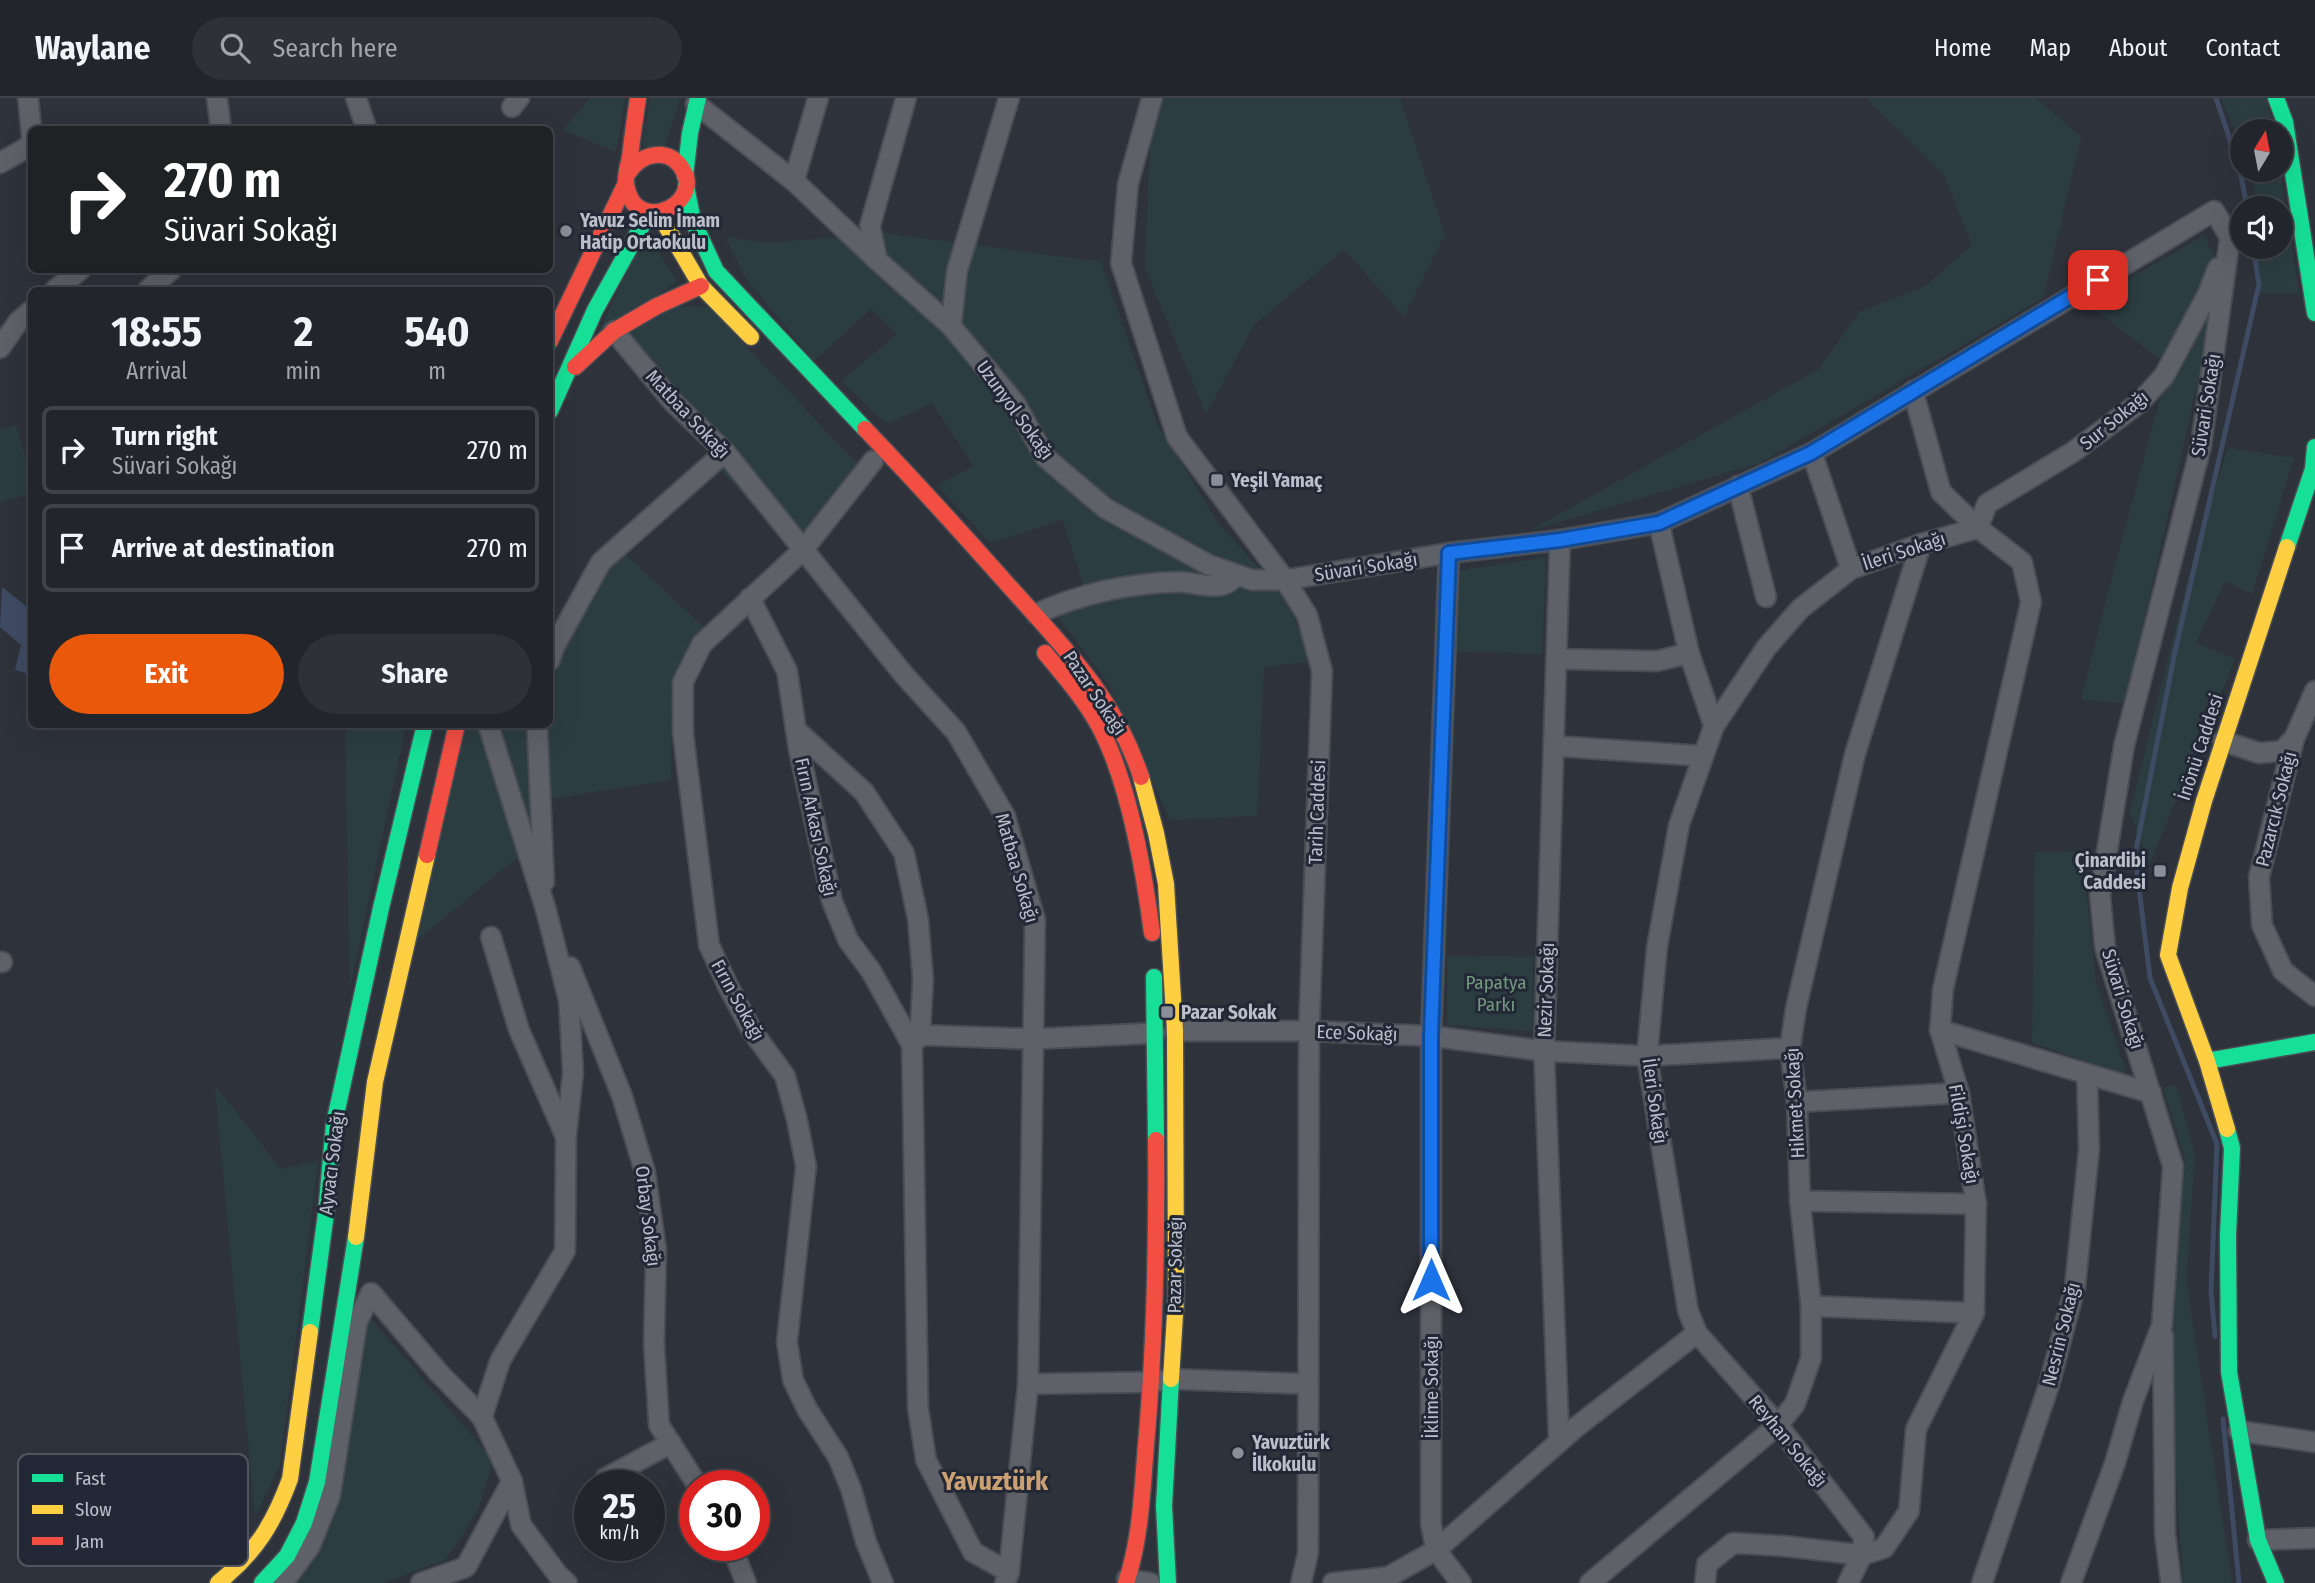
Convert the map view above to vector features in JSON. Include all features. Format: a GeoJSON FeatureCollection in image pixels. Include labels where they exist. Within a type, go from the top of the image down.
{"type":"FeatureCollection","features":[{"type":"Feature","properties":{"kind":"main road"},"geometry":{"type":"LineString","coordinates":[[638,98],[627,193],[639,209],[654,213],[669,211],[677,205],[685,181],[690,133],[697,101]]}},
{"type":"Feature","properties":{"kind":"main road"},"geometry":{"type":"LineString","coordinates":[[2276,98],[2285,122],[2315,313]]}},
{"type":"Feature","properties":{"kind":"main road"},"geometry":{"type":"LineString","coordinates":[[553,335],[627,178],[639,159],[657,154],[675,160],[685,181]]}},
{"type":"Feature","properties":{"kind":"main road","name":"Pazar Sokağı"},"geometry":{"type":"LineString","coordinates":[[685,181],[693,221],[716,271],[937,505],[1028,618]]}},
{"type":"Feature","properties":{"kind":"main road"},"geometry":{"type":"LineString","coordinates":[[654,213],[701,286],[758,344]]}},
{"type":"Feature","properties":{"kind":"main road"},"geometry":{"type":"LineString","coordinates":[[553,403],[622,256],[654,213]]}},
{"type":"Feature","properties":{"kind":"main road"},"geometry":{"type":"LineString","coordinates":[[562,379],[614,331],[657,306],[701,286]]}},
{"type":"Feature","properties":{"kind":"main road","name":"İnönü Caddesi"},"geometry":{"type":"LineString","coordinates":[[2276,1583],[2258,1540],[2229,1372],[2228,1235],[2232,1147],[2207,1061],[2168,955],[2180,888],[2204,801],[2314,470],[2315,447]]}},
{"type":"Feature","properties":{"kind":"main road","name":"Pazar Sokağı"},"geometry":{"type":"LineString","coordinates":[[868,456],[1028,618],[1086,672],[1120,724],[1140,774],[1156,833],[1166,884],[1175,1031],[1176,1298],[1136,1550],[1127,1581]]}},
{"type":"Feature","properties":{"kind":"main road","name":"Pazar Sokağı"},"geometry":{"type":"LineString","coordinates":[[1035,641],[1084,701],[1100,729],[1136,831],[1147,890],[1154,959],[1164,1506],[1168,1583]]}},
{"type":"Feature","properties":{"kind":"main road","name":"Ayvacı Sokağı"},"geometry":{"type":"LineString","coordinates":[[248,1557],[259,1546],[277,1518],[290,1479],[326,1213],[334,1124],[424,728]]}},
{"type":"Feature","properties":{"kind":"main road"},"geometry":{"type":"LineString","coordinates":[[262,1583],[287,1556],[304,1523],[317,1482],[357,1232],[374,1082],[456,728]]}},
{"type":"Feature","properties":{"kind":"main road"},"geometry":{"type":"LineString","coordinates":[[2207,1061],[2315,1042]]}},
{"type":"Feature","properties":{"kind":"main road","name":"Ayvacı Sokağı"},"geometry":{"type":"LineString","coordinates":[[218,1583],[239,1566]]}},
{"type":"Feature","properties":{"kind":"street"},"geometry":{"type":"LineString","coordinates":[[28,98],[31,126]]}},
{"type":"Feature","properties":{"kind":"street"},"geometry":{"type":"LineString","coordinates":[[217,98],[220,126]]}},
{"type":"Feature","properties":{"kind":"street"},"geometry":{"type":"LineString","coordinates":[[356,98],[366,126]]}},
{"type":"Feature","properties":{"kind":"street"},"geometry":{"type":"LineString","coordinates":[[794,181],[818,98]]}},
{"type":"Feature","properties":{"kind":"street"},"geometry":{"type":"LineString","coordinates":[[877,260],[870,226],[906,98]]}},
{"type":"Feature","properties":{"kind":"street"},"geometry":{"type":"LineString","coordinates":[[951,326],[957,271],[1009,98]]}},
{"type":"Feature","properties":{"kind":"street","name":"Tarih Caddesi"},"geometry":{"type":"LineString","coordinates":[[1152,98],[1128,184],[1121,263],[1177,437],[1285,580],[1307,615],[1322,671],[1309,1031],[1308,1553],[1301,1583]]}},
{"type":"Feature","properties":{"kind":"street","name":"Uzunyol Sokağı"},"geometry":{"type":"LineString","coordinates":[[697,101],[794,181],[951,326],[1014,403],[1045,457],[1105,508],[1209,565],[1252,580],[1285,580]]}},
{"type":"Feature","properties":{"kind":"street"},"geometry":{"type":"LineString","coordinates":[[0,163],[28,147]]}},
{"type":"Feature","properties":{"kind":"street","name":"Süvari Sokağı"},"geometry":{"type":"LineString","coordinates":[[1285,580],[1659,523],[1811,453],[2214,211],[2230,237],[2202,446],[2124,746],[2100,895],[2105,947],[2173,1166],[2162,1325],[2071,1583]]}},
{"type":"Feature","properties":{"kind":"street","name":"Sur Sokağı"},"geometry":{"type":"LineString","coordinates":[[1978,528],[1987,504],[2073,452],[2139,403],[2164,376],[2208,295],[2230,237]]}},
{"type":"Feature","properties":{"kind":"street"},"geometry":{"type":"LineString","coordinates":[[59,287],[76,273]]}},
{"type":"Feature","properties":{"kind":"street"},"geometry":{"type":"LineString","coordinates":[[151,287],[167,273]]}},
{"type":"Feature","properties":{"kind":"street"},"geometry":{"type":"LineString","coordinates":[[0,348],[18,322],[28,313]]}},
{"type":"Feature","properties":{"kind":"street","name":"Matbaa Sokağı"},"geometry":{"type":"LineString","coordinates":[[614,331],[672,401],[725,452],[904,675],[956,732],[1005,816],[1035,920],[1028,1384],[1007,1578]]}},
{"type":"Feature","properties":{"kind":"street","name":"Fildişi Sokağı"},"geometry":{"type":"LineString","coordinates":[[1862,1555],[1885,1548],[1909,1511],[1916,1429],[1973,1313],[1976,1204],[1959,1093],[1940,1030],[1945,978],[2031,603],[2022,562],[1978,528],[1941,492],[1913,391]]}},
{"type":"Feature","properties":{"kind":"street"},"geometry":{"type":"LineString","coordinates":[[553,650],[601,562],[725,452]]}},
{"type":"Feature","properties":{"kind":"street"},"geometry":{"type":"LineString","coordinates":[[1811,453],[1851,569]]}},
{"type":"Feature","properties":{"kind":"street","name":"Fırın Sokağı"},"geometry":{"type":"LineString","coordinates":[[868,456],[803,550],[702,644],[684,682],[683,733],[709,945],[752,1031],[785,1076],[806,1166],[787,1342],[793,1380],[807,1409],[838,1457],[851,1489],[866,1542],[883,1583]]}},
{"type":"Feature","properties":{"kind":"street"},"geometry":{"type":"LineString","coordinates":[[1738,486],[1766,597]]}},
{"type":"Feature","properties":{"kind":"street"},"geometry":{"type":"LineString","coordinates":[[1659,523],[1689,653],[1714,726]]}},
{"type":"Feature","properties":{"kind":"street","name":"İleri Sokağı"},"geometry":{"type":"LineString","coordinates":[[1697,1333],[1688,1311],[1647,1056],[1657,947],[1679,825],[1703,756],[1714,726],[1766,648],[1800,608],[1851,569],[1921,544],[1978,528]]}},
{"type":"Feature","properties":{"kind":"street","name":"Nezir Sokağı"},"geometry":{"type":"LineString","coordinates":[[1559,1441],[1544,1051],[1560,540]]}},
{"type":"Feature","properties":{"kind":"street","name":"Hikmet Sokağı"},"geometry":{"type":"LineString","coordinates":[[1590,1583],[1778,1425],[1795,1404],[1811,1358],[1811,1306],[1800,1201],[1797,1101],[1790,1048],[1796,1008],[1855,754],[1921,544]]}},
{"type":"Feature","properties":{"kind":"street","name":"İklime Sokağı"},"geometry":{"type":"LineString","coordinates":[[1436,1550],[1431,1524],[1431,1036],[1449,553]]}},
{"type":"Feature","properties":{"kind":"street"},"geometry":{"type":"LineString","coordinates":[[1028,618],[1075,599],[1113,590],[1163,583],[1223,586],[1235,575]]}},
{"type":"Feature","properties":{"kind":"street","name":"Fırın Arkası Sokağı"},"geometry":{"type":"LineString","coordinates":[[750,598],[788,671],[796,730],[832,901],[848,940],[916,1040]]}},
{"type":"Feature","properties":{"kind":"street"},"geometry":{"type":"LineString","coordinates":[[1557,659],[1657,661],[1689,653]]}},
{"type":"Feature","properties":{"kind":"street","name":"Pazarcık Sokağı"},"geometry":{"type":"LineString","coordinates":[[2315,691],[2294,739],[2259,877],[2262,925],[2283,971],[2315,996]]}},
{"type":"Feature","properties":{"kind":"street"},"geometry":{"type":"LineString","coordinates":[[482,1417],[500,1360],[565,1251],[566,1136],[573,1073],[569,1001],[546,910],[489,728]]}},
{"type":"Feature","properties":{"kind":"street"},"geometry":{"type":"LineString","coordinates":[[537,728],[546,910]]}},
{"type":"Feature","properties":{"kind":"street"},"geometry":{"type":"LineString","coordinates":[[796,730],[864,792],[904,853],[918,919],[923,979],[916,1040],[918,1408],[926,1460],[973,1552],[1007,1578]]}},
{"type":"Feature","properties":{"kind":"street"},"geometry":{"type":"LineString","coordinates":[[2223,741],[2259,753],[2282,751],[2294,739]]}},
{"type":"Feature","properties":{"kind":"street"},"geometry":{"type":"LineString","coordinates":[[1554,746],[1703,756]]}},
{"type":"Feature","properties":{"kind":"street","name":"Orbay Sokağı"},"geometry":{"type":"LineString","coordinates":[[546,910],[622,1096],[645,1172],[656,1250],[654,1344],[659,1425],[688,1470]]}},
{"type":"Feature","properties":{"kind":"street"},"geometry":{"type":"LineString","coordinates":[[491,937],[519,1030],[566,1136]]}},
{"type":"Feature","properties":{"kind":"street"},"geometry":{"type":"LineString","coordinates":[[1940,1030],[2151,1093]]}},
{"type":"Feature","properties":{"kind":"street","name":"Ece Sokağı"},"geometry":{"type":"LineString","coordinates":[[1175,1031],[1309,1031],[1431,1036],[1544,1051],[1647,1056],[1790,1048]]}},
{"type":"Feature","properties":{"kind":"street"},"geometry":{"type":"LineString","coordinates":[[916,1040],[1034,1039],[1155,1033]]}},
{"type":"Feature","properties":{"kind":"street","name":"Nesrin Sokağı"},"geometry":{"type":"LineString","coordinates":[[1982,1583],[2049,1385],[2075,1287],[2090,1149],[2087,1074]]}},
{"type":"Feature","properties":{"kind":"street"},"geometry":{"type":"LineString","coordinates":[[1797,1101],[1959,1093]]}},
{"type":"Feature","properties":{"kind":"street"},"geometry":{"type":"LineString","coordinates":[[1800,1201],[1976,1204]]}},
{"type":"Feature","properties":{"kind":"street"},"geometry":{"type":"LineString","coordinates":[[283,1583],[310,1546],[330,1496],[357,1322],[371,1293],[439,1373],[482,1417],[512,1482],[521,1525],[567,1583]]}},
{"type":"Feature","properties":{"kind":"street"},"geometry":{"type":"LineString","coordinates":[[1811,1306],[1973,1313]]}},
{"type":"Feature","properties":{"kind":"street"},"geometry":{"type":"LineString","coordinates":[[2162,1325],[2165,1534],[2171,1583]]}},
{"type":"Feature","properties":{"kind":"street"},"geometry":{"type":"LineString","coordinates":[[1333,1583],[1388,1577],[1436,1550],[1559,1441],[1697,1333]]}},
{"type":"Feature","properties":{"kind":"street","name":"Reyhan Sokağı"},"geometry":{"type":"LineString","coordinates":[[1697,1333],[1778,1425],[1864,1537],[1862,1555]]}},
{"type":"Feature","properties":{"kind":"street"},"geometry":{"type":"LineString","coordinates":[[1028,1384],[1162,1380],[1308,1384]]}},
{"type":"Feature","properties":{"kind":"street"},"geometry":{"type":"LineString","coordinates":[[2239,1431],[2315,1442]]}},
{"type":"Feature","properties":{"kind":"street"},"geometry":{"type":"LineString","coordinates":[[621,1470],[671,1443]]}},
{"type":"Feature","properties":{"kind":"street"},"geometry":{"type":"LineString","coordinates":[[421,1583],[462,1575],[512,1482]]}},
{"type":"Feature","properties":{"kind":"street"},"geometry":{"type":"LineString","coordinates":[[2258,1540],[2315,1538]]}},
{"type":"Feature","properties":{"kind":"street"},"geometry":{"type":"LineString","coordinates":[[1706,1583],[1707,1564],[1733,1543],[1862,1555],[1848,1583]]}},
{"type":"Feature","properties":{"kind":"street"},"geometry":{"type":"LineString","coordinates":[[1436,1550],[1461,1583]]}},
{"type":"Feature","properties":{"kind":"street"},"geometry":{"type":"LineString","coordinates":[[737,1561],[746,1583]]}},
{"type":"Feature","properties":{"kind":"street"},"geometry":{"type":"LineString","coordinates":[[1127,1581],[1150,1583]]}},
{"type":"Feature","properties":{"kind":"green space"},"geometry":{"type":"Polygon","coordinates":[[[590,98],[625,98],[616,152],[563,130],[590,98]]]}},
{"type":"Feature","properties":{"kind":"green space"},"geometry":{"type":"Polygon","coordinates":[[[650,98],[680,98],[663,151],[642,146],[650,98]]]}},
{"type":"Feature","properties":{"kind":"green space"},"geometry":{"type":"Polygon","coordinates":[[[1164,98],[1400,98],[1445,234],[1404,316],[1344,250],[1254,325],[1206,414],[1145,268],[1150,147],[1164,98]]]}},
{"type":"Feature","properties":{"kind":"green space"},"geometry":{"type":"Polygon","coordinates":[[[1866,98],[2036,98],[2081,137],[2043,298],[1760,463],[1529,531],[1819,369],[1859,312],[1924,287],[1972,245],[1944,175],[1866,98]]]}},
{"type":"Feature","properties":{"kind":"green space"},"geometry":{"type":"Polygon","coordinates":[[[2221,98],[2266,98],[2271,119],[2230,119],[2221,98]]]}},
{"type":"Feature","properties":{"kind":"green space"},"geometry":{"type":"Polygon","coordinates":[[[2254,182],[2282,182],[2284,196],[2255,196],[2254,182]]]}},
{"type":"Feature","properties":{"kind":"green space"},"geometry":{"type":"Polygon","coordinates":[[[885,233],[1101,262],[1157,424],[1218,523],[1287,599],[1312,661],[1264,667],[1257,816],[1170,820],[1108,683],[1052,609],[1084,588],[1063,520],[990,543],[937,485],[974,466],[932,403],[887,424],[841,381],[897,334],[871,309],[814,361],[745,277],[725,237],[767,243],[885,233]]]}},
{"type":"Feature","properties":{"kind":"green space"},"geometry":{"type":"Polygon","coordinates":[[[2203,236],[2223,267],[2126,703],[2081,700],[2169,366],[2086,303],[2203,236]]]}},
{"type":"Feature","properties":{"kind":"green space"},"geometry":{"type":"Polygon","coordinates":[[[638,249],[658,251],[677,281],[597,335],[638,249]]]}},
{"type":"Feature","properties":{"kind":"green space"},"geometry":{"type":"Polygon","coordinates":[[[2293,254],[2299,293],[2258,293],[2257,259],[2293,259],[2293,254]]]}},
{"type":"Feature","properties":{"kind":"green space"},"geometry":{"type":"Polygon","coordinates":[[[677,306],[709,307],[867,474],[794,549],[721,471],[623,552],[704,627],[672,679],[671,780],[550,799],[541,838],[415,942],[463,728],[553,728],[553,640],[592,556],[714,451],[609,344],[677,306]]]}},
{"type":"Feature","properties":{"kind":"green space"},"geometry":{"type":"Polygon","coordinates":[[[16,425],[28,466],[28,494],[0,502],[0,430],[16,425]]]}},
{"type":"Feature","properties":{"kind":"green space"},"geometry":{"type":"Polygon","coordinates":[[[2228,448],[2294,458],[2252,594],[2225,581],[2196,643],[2235,659],[2149,865],[2130,813],[2192,562],[2228,448]]]}},
{"type":"Feature","properties":{"kind":"green space"},"geometry":{"type":"Polygon","coordinates":[[[1546,557],[1542,654],[1456,651],[1457,571],[1546,557]]]}},
{"type":"Feature","properties":{"kind":"green space"},"geometry":{"type":"Polygon","coordinates":[[[345,728],[405,728],[350,987],[345,728]]]}},
{"type":"Feature","properties":{"kind":"green space"},"geometry":{"type":"Polygon","coordinates":[[[2082,851],[2096,983],[2127,1075],[2032,1043],[2035,852],[2082,851]]]}},
{"type":"Feature","properties":{"kind":"green space","name":"Papatya Parkı"},"geometry":{"type":"Polygon","coordinates":[[[1447,956],[1533,957],[1532,1031],[1447,1025],[1447,956]]]}},
{"type":"Feature","properties":{"kind":"green space"},"geometry":{"type":"Polygon","coordinates":[[[215,1085],[281,1169],[318,1161],[280,1465],[255,1518],[215,1085]]]}},
{"type":"Feature","properties":{"kind":"green space"},"geometry":{"type":"Polygon","coordinates":[[[2176,1085],[2195,1156],[2186,1279],[2232,1583],[2183,1583],[2167,1338],[2185,1159],[2163,1088],[2176,1085]]]}},
{"type":"Feature","properties":{"kind":"green space"},"geometry":{"type":"Polygon","coordinates":[[[369,1317],[493,1460],[479,1507],[445,1560],[383,1583],[295,1583],[336,1497],[356,1334],[369,1317]]]}},
{"type":"Feature","properties":{"kind":"water"},"geometry":{"type":"Polygon","coordinates":[[[2,587],[28,608],[28,674],[15,670],[21,645],[0,627],[2,587]]]}},
{"type":"Feature","properties":{"kind":"waterway"},"geometry":{"type":"LineString","coordinates":[[2216,98],[2240,170],[2245,196]]}},
{"type":"Feature","properties":{"kind":"waterway"},"geometry":{"type":"LineString","coordinates":[[2215,1336],[2211,1291],[2217,1144],[2150,978],[2135,855],[2175,652],[2259,284],[2255,259]]}},
{"type":"Feature","properties":{"kind":"waterway"},"geometry":{"type":"LineString","coordinates":[[2223,1419],[2239,1583]]}},
{"type":"Feature","properties":{"kind":"traffic: fast"},"geometry":{"type":"LineString","coordinates":[[685,176],[690,133],[698,98]]}},
{"type":"Feature","properties":{"kind":"traffic: fast"},"geometry":{"type":"LineString","coordinates":[[2276,98],[2285,122],[2315,313]]}},
{"type":"Feature","properties":{"kind":"traffic: fast"},"geometry":{"type":"LineString","coordinates":[[686,186],[693,221],[716,271],[865,429]]}},
{"type":"Feature","properties":{"kind":"traffic: fast"},"geometry":{"type":"LineString","coordinates":[[553,404],[595,310],[649,213]]}},
{"type":"Feature","properties":{"kind":"traffic: fast"},"geometry":{"type":"LineString","coordinates":[[2287,547],[2313,469],[2315,447]]}},
{"type":"Feature","properties":{"kind":"traffic: fast"},"geometry":{"type":"LineString","coordinates":[[310,1332],[326,1213],[334,1124],[424,728]]}},
{"type":"Feature","properties":{"kind":"traffic: fast"},"geometry":{"type":"LineString","coordinates":[[1154,977],[1156,1140]]}},
{"type":"Feature","properties":{"kind":"traffic: fast"},"geometry":{"type":"LineString","coordinates":[[2207,1061],[2315,1042]]}},
{"type":"Feature","properties":{"kind":"traffic: fast"},"geometry":{"type":"LineString","coordinates":[[2227,1129],[2232,1148],[2228,1235],[2229,1372],[2258,1540],[2276,1583]]}},
{"type":"Feature","properties":{"kind":"traffic: fast"},"geometry":{"type":"LineString","coordinates":[[262,1583],[287,1556],[304,1523],[317,1482],[356,1237]]}},
{"type":"Feature","properties":{"kind":"traffic: fast"},"geometry":{"type":"LineString","coordinates":[[1168,1583],[1164,1506],[1171,1379]]}},
{"type":"Feature","properties":{"kind":"traffic: slow"},"geometry":{"type":"LineString","coordinates":[[659,214],[701,286],[751,337]]}},
{"type":"Feature","properties":{"kind":"traffic: slow"},"geometry":{"type":"LineString","coordinates":[[2227,1129],[2207,1061],[2168,955],[2180,888],[2204,801],[2287,547]]}},
{"type":"Feature","properties":{"kind":"traffic: slow"},"geometry":{"type":"LineString","coordinates":[[1141,777],[1166,884],[1175,1031],[1176,1298],[1171,1379]]}},
{"type":"Feature","properties":{"kind":"traffic: slow"},"geometry":{"type":"LineString","coordinates":[[356,1237],[375,1082],[427,855]]}},
{"type":"Feature","properties":{"kind":"traffic: slow"},"geometry":{"type":"LineString","coordinates":[[248,1554],[270,1524],[290,1479],[310,1332]]}},
{"type":"Feature","properties":{"kind":"traffic: slow"},"geometry":{"type":"LineString","coordinates":[[218,1583],[237,1566]]}},
{"type":"Feature","properties":{"kind":"traffic: jam"},"geometry":{"type":"LineString","coordinates":[[628,173],[641,160],[664,155],[678,164],[684,172],[687,184],[683,195],[675,204],[664,210],[652,212],[641,209],[631,200],[626,178],[638,98]]}},
{"type":"Feature","properties":{"kind":"traffic: jam"},"geometry":{"type":"LineString","coordinates":[[553,335],[626,183]]}},
{"type":"Feature","properties":{"kind":"traffic: jam"},"geometry":{"type":"LineString","coordinates":[[575,367],[614,331],[657,306],[701,286]]}},
{"type":"Feature","properties":{"kind":"traffic: jam"},"geometry":{"type":"LineString","coordinates":[[865,429],[1068,652],[1117,723],[1141,777]]}},
{"type":"Feature","properties":{"kind":"traffic: jam"},"geometry":{"type":"LineString","coordinates":[[1045,653],[1074,688],[1110,748],[1134,827],[1152,933]]}},
{"type":"Feature","properties":{"kind":"traffic: jam"},"geometry":{"type":"LineString","coordinates":[[427,855],[456,728]]}},
{"type":"Feature","properties":{"kind":"traffic: jam"},"geometry":{"type":"LineString","coordinates":[[1126,1583],[1140,1515],[1149,1407],[1155,1293],[1156,1140]]}},
{"type":"Feature","properties":{"kind":"place","name":"Yavuz Selim İmam Hatip Ortaokulu"},"geometry":{"type":"Point","coordinates":[566,231]}},
{"type":"Feature","properties":{"kind":"place","name":"Yeşil Yamaç"},"geometry":{"type":"Point","coordinates":[1217,480]}},
{"type":"Feature","properties":{"kind":"place","name":"Çinardibi Caddesi"},"geometry":{"type":"Point","coordinates":[2160,871]}},
{"type":"Feature","properties":{"kind":"place","name":"Pazar Sokak"},"geometry":{"type":"Point","coordinates":[1167,1012]}},
{"type":"Feature","properties":{"kind":"place","name":"Yavuztürk İlkokulu"},"geometry":{"type":"Point","coordinates":[1238,1453]}},
{"type":"Feature","properties":{"kind":"district","name":"Yavuztürk"},"geometry":{"type":"Point","coordinates":[995,1481]}},
{"type":"Feature","properties":{"kind":"route"},"geometry":{"type":"LineString","coordinates":[[1431,1280],[1431,1036],[1449,553],[1560,540],[1659,523],[1811,453],[2098,280]]}}]}
